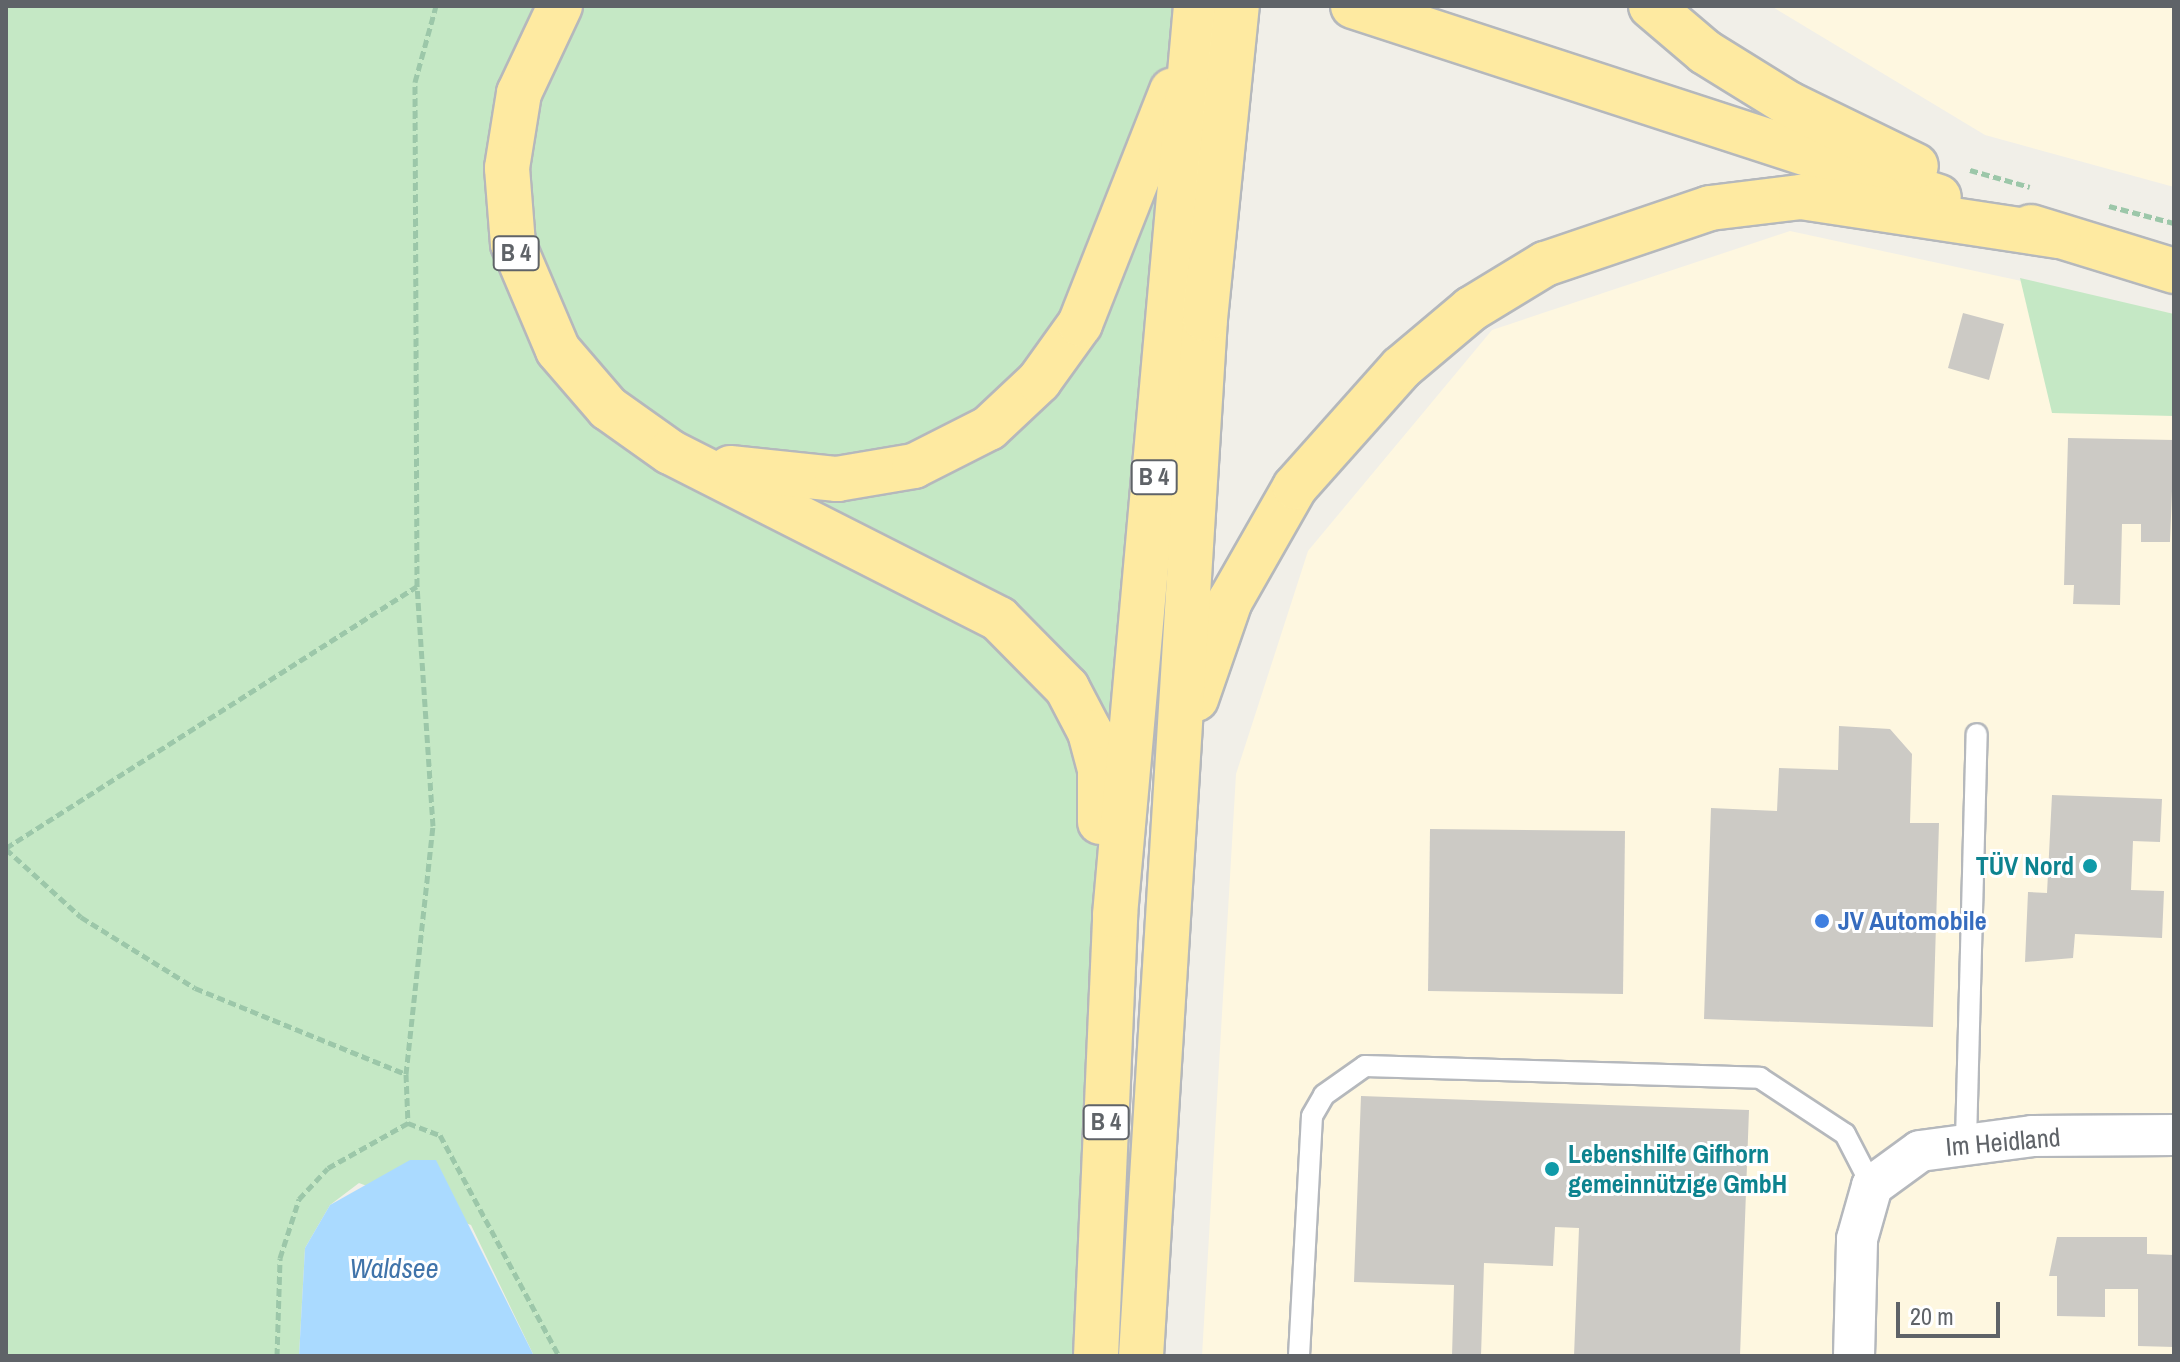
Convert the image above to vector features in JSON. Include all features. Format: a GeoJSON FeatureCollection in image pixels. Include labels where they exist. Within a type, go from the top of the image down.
{"type":"FeatureCollection","features":[{"type":"Feature","properties":{"kind":"highway","name":"B 4"},"geometry":{"type":"LineString","coordinates":[[560,6],[532,57],[511,130],[513,244],[539,316],[565,360],[608,408],[670,452]]}},
{"type":"Feature","properties":{"kind":"highway","name":"B 4"},"geometry":{"type":"LineString","coordinates":[[1141,1356],[1205,319],[1237,6]]}},
{"type":"Feature","properties":{"kind":"highway"},"geometry":{"type":"LineString","coordinates":[[1353,6],[2174,271]]}},
{"type":"Feature","properties":{"kind":"highway"},"geometry":{"type":"LineString","coordinates":[[1651,6],[1705,52],[1789,104],[2058,236]]}},
{"type":"Feature","properties":{"kind":"highway","name":"B 4"},"geometry":{"type":"LineString","coordinates":[[1096,1356],[1115,915],[1194,23]]}},
{"type":"Feature","properties":{"kind":"highway"},"geometry":{"type":"LineString","coordinates":[[670,452],[768,477],[837,479],[914,466],[989,428],[1039,381],[1080,324],[1194,23]]}},
{"type":"Feature","properties":{"kind":"highway"},"geometry":{"type":"LineString","coordinates":[[1177,754],[1230,601],[1295,487],[1401,368],[1471,309],[1545,264],[1710,208],[1801,197],[2058,236]]}},
{"type":"Feature","properties":{"kind":"highway"},"geometry":{"type":"LineString","coordinates":[[670,452],[950,590],[1038,653],[1090,732],[1100,769],[1099,851],[1115,915]]}},
{"type":"Feature","properties":{"kind":"street","name":"Im Heidland"},"geometry":{"type":"LineString","coordinates":[[1872,1186],[1920,1151],[1966,1141],[2174,1135]]}},
{"type":"Feature","properties":{"kind":"street"},"geometry":{"type":"LineString","coordinates":[[1854,1356],[1857,1239],[1872,1186]]}},
{"type":"Feature","properties":{"kind":"lane"},"geometry":{"type":"LineString","coordinates":[[1966,1141],[1977,734]]}},
{"type":"Feature","properties":{"kind":"lane"},"geometry":{"type":"LineString","coordinates":[[1299,1356],[1312,1116],[1324,1095],[1365,1066],[1760,1078],[1845,1134],[1872,1186]]}},
{"type":"Feature","properties":{"kind":"path"},"geometry":{"type":"LineString","coordinates":[[408,1123],[406,1074],[433,826],[417,586],[415,82],[436,6]]}},
{"type":"Feature","properties":{"kind":"path"},"geometry":{"type":"LineString","coordinates":[[406,1074],[195,988],[81,917],[6,848],[417,586]]}},
{"type":"Feature","properties":{"kind":"path"},"geometry":{"type":"LineString","coordinates":[[277,1356],[280,1258],[299,1199],[328,1168],[408,1123],[440,1135],[559,1356]]}},
{"type":"Feature","properties":{"kind":"shaded area"},"geometry":{"type":"Polygon","coordinates":[[[1771,6],[2174,6],[2174,187],[1985,135],[1771,6]]]}},
{"type":"Feature","properties":{"kind":"shaded area"},"geometry":{"type":"Polygon","coordinates":[[[1790,231],[2174,314],[2174,1356],[1202,1356],[1236,774],[1308,551],[1492,330],[1790,231]]]}},
{"type":"Feature","properties":{"kind":"green space"},"geometry":{"type":"Polygon","coordinates":[[[6,6],[1191,6],[1096,1356],[534,1356],[471,1225],[359,1183],[330,1205],[305,1248],[299,1356],[6,1356],[6,6]]]}},
{"type":"Feature","properties":{"kind":"green space"},"geometry":{"type":"Polygon","coordinates":[[[2020,278],[2174,314],[2174,416],[2052,413],[2020,278]]]}},
{"type":"Feature","properties":{"kind":"water","name":"Waldsee"},"geometry":{"type":"Polygon","coordinates":[[[410,1160],[436,1160],[534,1356],[299,1356],[305,1248],[330,1205],[410,1160]]]}},
{"type":"Feature","properties":{"kind":"building"},"geometry":{"type":"Polygon","coordinates":[[[1963,313],[2004,324],[1989,380],[1948,368],[1963,313]]]}},
{"type":"Feature","properties":{"kind":"building"},"geometry":{"type":"Polygon","coordinates":[[[2068,438],[2174,440],[2170,542],[2141,542],[2141,524],[2122,524],[2120,605],[2073,604],[2074,585],[2064,585],[2068,438]]]}},
{"type":"Feature","properties":{"kind":"building","name":"JV Automobile"},"geometry":{"type":"Polygon","coordinates":[[[1839,726],[1890,729],[1912,754],[1910,823],[1939,823],[1933,1027],[1704,1019],[1711,808],[1777,811],[1779,768],[1838,770],[1839,726]]]}},
{"type":"Feature","properties":{"kind":"building","name":"TÜV Nord"},"geometry":{"type":"Polygon","coordinates":[[[2052,795],[2162,799],[2160,842],[2133,841],[2131,890],[2164,891],[2162,938],[2075,934],[2073,958],[2025,962],[2028,892],[2047,893],[2052,795]]]}},
{"type":"Feature","properties":{"kind":"building"},"geometry":{"type":"Polygon","coordinates":[[[1430,829],[1625,831],[1623,994],[1428,991],[1430,829]]]}},
{"type":"Feature","properties":{"kind":"building","name":"Lebenshilfe Gifhorn gemeinnützige GmbH"},"geometry":{"type":"Polygon","coordinates":[[[1361,1096],[1749,1110],[1740,1356],[1574,1356],[1579,1228],[1555,1227],[1553,1266],[1484,1263],[1481,1356],[1452,1356],[1454,1285],[1354,1282],[1361,1096]]]}},
{"type":"Feature","properties":{"kind":"building"},"geometry":{"type":"Polygon","coordinates":[[[2057,1237],[2147,1237],[2147,1254],[2174,1255],[2174,1347],[2138,1346],[2138,1289],[2105,1289],[2105,1317],[2057,1316],[2057,1276],[2049,1276],[2057,1237]]]}},
{"type":"Feature","properties":{"kind":"place","name":"TÜV Nord"},"geometry":{"type":"Point","coordinates":[2090,866]}},
{"type":"Feature","properties":{"kind":"place","name":"JV Automobile"},"geometry":{"type":"Point","coordinates":[1822,921]}},
{"type":"Feature","properties":{"kind":"place","name":"Lebenshilfe Gifhorn gemeinnützige GmbH"},"geometry":{"type":"Point","coordinates":[1552,1169]}}]}
